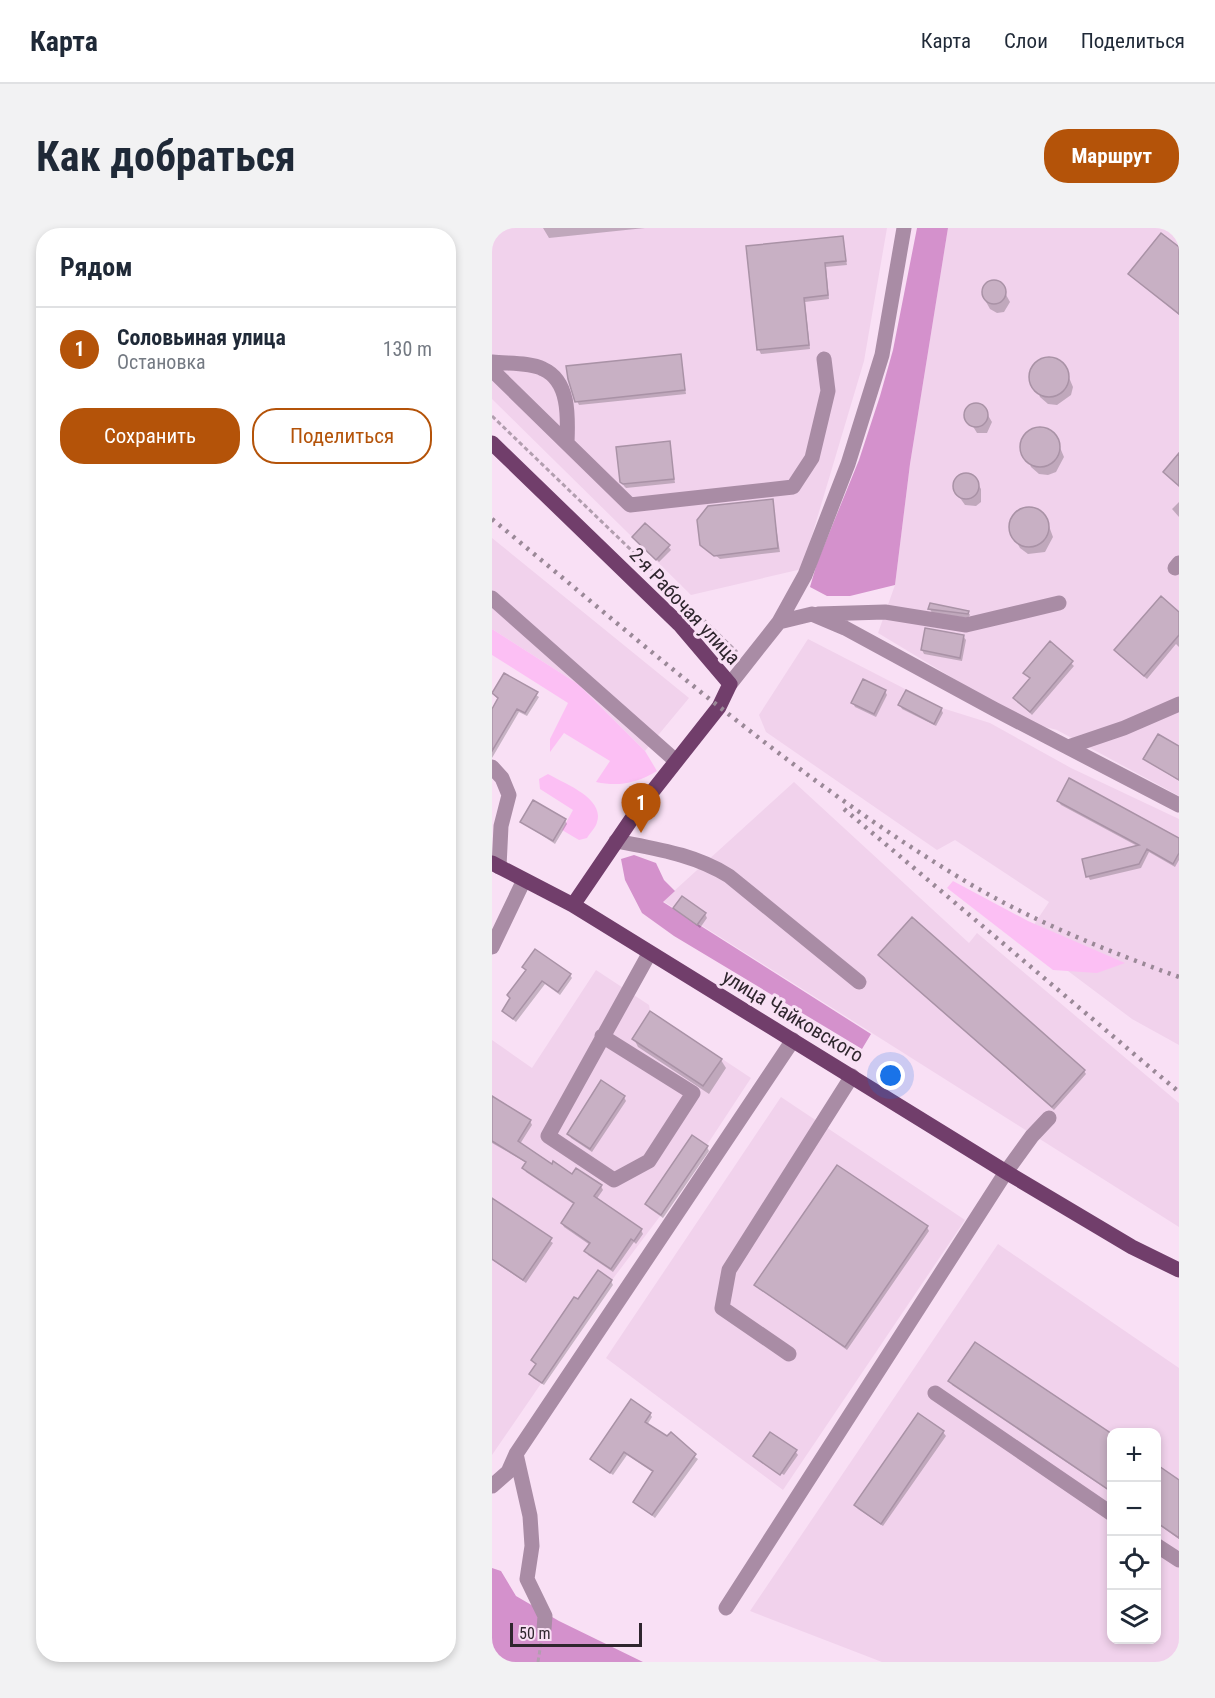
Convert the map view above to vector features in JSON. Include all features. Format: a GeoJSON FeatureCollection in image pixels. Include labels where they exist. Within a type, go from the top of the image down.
{"type":"FeatureCollection","features":[{"type":"Feature","properties":{"kind":"main road","name":"2-я Рабочая улица"},"geometry":{"type":"LineString","coordinates":[[492,443],[679,624],[730,684],[719,707],[616,841],[573,905]]}},
{"type":"Feature","properties":{"kind":"main road","name":"улица Чайковского"},"geometry":{"type":"LineString","coordinates":[[495,865],[573,905],[649,954],[1006,1172],[1132,1247],[1179,1270]]}},
{"type":"Feature","properties":{"kind":"street"},"geometry":{"type":"LineString","coordinates":[[730,684],[779,622],[805,575],[870,396],[882,355],[904,228]]}},
{"type":"Feature","properties":{"kind":"street"},"geometry":{"type":"LineString","coordinates":[[492,370],[630,505],[793,487],[812,458],[828,391],[824,358]]}},
{"type":"Feature","properties":{"kind":"street"},"geometry":{"type":"LineString","coordinates":[[492,362],[541,368],[555,376],[568,411],[567,444]]}},
{"type":"Feature","properties":{"kind":"street"},"geometry":{"type":"LineString","coordinates":[[492,598],[676,761]]}},
{"type":"Feature","properties":{"kind":"street"},"geometry":{"type":"LineString","coordinates":[[779,622],[812,614],[885,612],[966,625],[1059,603]]}},
{"type":"Feature","properties":{"kind":"street"},"geometry":{"type":"LineString","coordinates":[[812,614],[845,627],[1179,805]]}},
{"type":"Feature","properties":{"kind":"street"},"geometry":{"type":"LineString","coordinates":[[1068,747],[1124,728],[1179,704]]}},
{"type":"Feature","properties":{"kind":"street"},"geometry":{"type":"LineString","coordinates":[[492,767],[502,778],[509,795],[495,865]]}},
{"type":"Feature","properties":{"kind":"street"},"geometry":{"type":"LineString","coordinates":[[616,841],[677,853],[706,862],[729,876],[859,982]]}},
{"type":"Feature","properties":{"kind":"street"},"geometry":{"type":"LineString","coordinates":[[492,947],[524,880]]}},
{"type":"Feature","properties":{"kind":"street"},"geometry":{"type":"LineString","coordinates":[[602,1036],[693,1094],[649,1161],[614,1180],[548,1136],[602,1036],[649,954]]}},
{"type":"Feature","properties":{"kind":"street"},"geometry":{"type":"LineString","coordinates":[[492,1486],[508,1472],[516,1454],[793,1041]]}},
{"type":"Feature","properties":{"kind":"street"},"geometry":{"type":"LineString","coordinates":[[789,1354],[722,1308],[729,1270],[852,1076]]}},
{"type":"Feature","properties":{"kind":"street"},"geometry":{"type":"LineString","coordinates":[[726,1608],[1006,1172],[1032,1136],[1049,1118]]}},
{"type":"Feature","properties":{"kind":"street"},"geometry":{"type":"LineString","coordinates":[[935,1393],[1107,1511]]}},
{"type":"Feature","properties":{"kind":"street"},"geometry":{"type":"LineString","coordinates":[[516,1454],[530,1516],[532,1546],[527,1579],[545,1616],[544,1629]]}},
{"type":"Feature","properties":{"kind":"street"},"geometry":{"type":"LineString","coordinates":[[1161,1548],[1179,1560]]}},
{"type":"Feature","properties":{"kind":"path"},"geometry":{"type":"LineString","coordinates":[[492,416],[747,662]]}},
{"type":"Feature","properties":{"kind":"shaded area"},"geometry":{"type":"Polygon","coordinates":[[[492,228],[887,228],[864,361],[802,569],[691,595],[492,399],[492,228]]]}},
{"type":"Feature","properties":{"kind":"shaded area"},"geometry":{"type":"Polygon","coordinates":[[[917,228],[948,228],[910,464],[895,585],[850,596],[827,596],[810,587],[817,563],[859,460],[880,396],[893,350],[917,228]]]}},
{"type":"Feature","properties":{"kind":"shaded area"},"geometry":{"type":"Polygon","coordinates":[[[948,228],[1168,228],[1179,237],[1179,796],[1057,730],[1037,725],[994,703],[878,633],[895,585],[910,464],[948,228]]]}},
{"type":"Feature","properties":{"kind":"shaded area"},"geometry":{"type":"Polygon","coordinates":[[[492,538],[689,698],[645,751],[578,684],[492,629],[492,538]]]}},
{"type":"Feature","properties":{"kind":"shaded area"},"geometry":{"type":"Polygon","coordinates":[[[492,629],[578,684],[645,751],[657,771],[628,783],[596,782],[610,761],[564,733],[550,752],[550,739],[568,703],[492,655],[492,629]]]}},
{"type":"Feature","properties":{"kind":"shaded area"},"geometry":{"type":"Polygon","coordinates":[[[808,639],[942,708],[990,723],[1071,768],[1179,819],[1179,1045],[1132,1019],[1048,956],[1027,935],[1049,902],[955,840],[937,850],[766,732],[759,715],[808,639]]]}},
{"type":"Feature","properties":{"kind":"shaded area"},"geometry":{"type":"Polygon","coordinates":[[[548,774],[581,792],[595,806],[598,813],[597,822],[587,838],[579,840],[562,830],[573,810],[540,789],[539,779],[548,774]]]}},
{"type":"Feature","properties":{"kind":"shaded area"},"geometry":{"type":"Polygon","coordinates":[[[794,782],[969,943],[977,933],[1179,1103],[1179,1227],[663,901],[794,782]]]}},
{"type":"Feature","properties":{"kind":"shaded area"},"geometry":{"type":"Polygon","coordinates":[[[634,855],[656,863],[664,880],[675,891],[663,902],[871,1034],[862,1049],[674,936],[642,913],[625,880],[621,859],[634,855]]]}},
{"type":"Feature","properties":{"kind":"shaded area"},"geometry":{"type":"Polygon","coordinates":[[[953,881],[1028,921],[1125,963],[1097,973],[1053,970],[947,888],[953,881]]]}},
{"type":"Feature","properties":{"kind":"shaded area"},"geometry":{"type":"Polygon","coordinates":[[[596,970],[649,1005],[650,1011],[751,1078],[661,1215],[612,1280],[492,1455],[492,1040],[532,1068],[596,970]]]}},
{"type":"Feature","properties":{"kind":"shaded area"},"geometry":{"type":"Polygon","coordinates":[[[781,1097],[965,1220],[783,1490],[606,1358],[781,1097]]]}},
{"type":"Feature","properties":{"kind":"shaded area"},"geometry":{"type":"Polygon","coordinates":[[[998,1244],[1179,1368],[1179,1662],[882,1662],[750,1611],[998,1244]]]}},
{"type":"Feature","properties":{"kind":"shaded area"},"geometry":{"type":"Polygon","coordinates":[[[492,1568],[501,1571],[516,1596],[559,1621],[643,1662],[492,1662],[492,1568]]]}},
{"type":"Feature","properties":{"kind":"building"},"geometry":{"type":"Polygon","coordinates":[[[1161,233],[1179,247],[1179,314],[1128,274],[1161,233]]]}},
{"type":"Feature","properties":{"kind":"building"},"geometry":{"type":"Polygon","coordinates":[[[843,236],[846,261],[825,263],[828,295],[804,298],[809,345],[757,350],[746,246],[843,236]]]}},
{"type":"Feature","properties":{"kind":"building"},"geometry":{"type":"Polygon","coordinates":[[[989,280],[999,280],[1006,287],[1006,297],[999,304],[989,304],[982,297],[982,287],[989,280]]]}},
{"type":"Feature","properties":{"kind":"building"},"geometry":{"type":"Polygon","coordinates":[[[681,354],[685,390],[575,402],[566,366],[681,354]]]}},
{"type":"Feature","properties":{"kind":"building"},"geometry":{"type":"Polygon","coordinates":[[[1049,357],[1063,363],[1069,377],[1063,391],[1049,397],[1035,391],[1029,377],[1035,363],[1049,357]]]}},
{"type":"Feature","properties":{"kind":"building"},"geometry":{"type":"Polygon","coordinates":[[[976,403],[984,407],[988,415],[984,423],[976,427],[968,423],[964,415],[968,407],[976,403]]]}},
{"type":"Feature","properties":{"kind":"building"},"geometry":{"type":"Polygon","coordinates":[[[1040,427],[1054,433],[1060,447],[1054,461],[1040,467],[1026,461],[1020,447],[1026,433],[1040,427]]]}},
{"type":"Feature","properties":{"kind":"building"},"geometry":{"type":"Polygon","coordinates":[[[670,441],[674,479],[623,484],[620,482],[616,447],[670,441]]]}},
{"type":"Feature","properties":{"kind":"building"},"geometry":{"type":"Polygon","coordinates":[[[1179,453],[1179,486],[1163,472],[1179,453]]]}},
{"type":"Feature","properties":{"kind":"building"},"geometry":{"type":"Polygon","coordinates":[[[966,473],[975,477],[979,486],[975,495],[966,499],[957,495],[953,486],[957,477],[966,473]]]}},
{"type":"Feature","properties":{"kind":"building"},"geometry":{"type":"Polygon","coordinates":[[[773,499],[778,548],[714,556],[700,545],[697,520],[708,506],[773,499]]]}},
{"type":"Feature","properties":{"kind":"building"},"geometry":{"type":"Polygon","coordinates":[[[1029,507],[1043,513],[1049,527],[1043,541],[1029,547],[1015,541],[1009,527],[1015,513],[1029,507]]]}},
{"type":"Feature","properties":{"kind":"building"},"geometry":{"type":"Polygon","coordinates":[[[645,523],[670,545],[656,560],[632,537],[645,523]]]}},
{"type":"Feature","properties":{"kind":"building"},"geometry":{"type":"Polygon","coordinates":[[[1161,596],[1179,612],[1179,635],[1144,676],[1114,650],[1161,596]]]}},
{"type":"Feature","properties":{"kind":"building"},"geometry":{"type":"Polygon","coordinates":[[[930,603],[969,611],[968,614],[928,609],[930,603]]]}},
{"type":"Feature","properties":{"kind":"building"},"geometry":{"type":"Polygon","coordinates":[[[925,628],[964,635],[960,658],[921,650],[925,628]]]}},
{"type":"Feature","properties":{"kind":"building"},"geometry":{"type":"Polygon","coordinates":[[[1050,641],[1073,661],[1030,712],[1013,698],[1030,678],[1023,673],[1050,641]]]}},
{"type":"Feature","properties":{"kind":"building"},"geometry":{"type":"Polygon","coordinates":[[[504,673],[538,692],[525,713],[517,709],[492,751],[492,709],[498,698],[492,693],[504,673]]]}},
{"type":"Feature","properties":{"kind":"building"},"geometry":{"type":"Polygon","coordinates":[[[863,679],[886,690],[874,714],[851,703],[863,679]]]}},
{"type":"Feature","properties":{"kind":"building"},"geometry":{"type":"Polygon","coordinates":[[[906,690],[942,708],[934,724],[898,705],[906,690]]]}},
{"type":"Feature","properties":{"kind":"building"},"geometry":{"type":"Polygon","coordinates":[[[1158,734],[1179,746],[1179,780],[1143,759],[1158,734]]]}},
{"type":"Feature","properties":{"kind":"building"},"geometry":{"type":"Polygon","coordinates":[[[1069,778],[1179,838],[1179,853],[1173,864],[1147,849],[1139,864],[1086,877],[1082,859],[1139,845],[1057,801],[1069,778]]]}},
{"type":"Feature","properties":{"kind":"building"},"geometry":{"type":"Polygon","coordinates":[[[533,800],[566,819],[553,841],[520,822],[533,800]]]}},
{"type":"Feature","properties":{"kind":"building"},"geometry":{"type":"Polygon","coordinates":[[[682,896],[706,913],[697,925],[673,908],[682,896]]]}},
{"type":"Feature","properties":{"kind":"building"},"geometry":{"type":"Polygon","coordinates":[[[912,917],[1085,1070],[1052,1107],[878,955],[912,917]]]}},
{"type":"Feature","properties":{"kind":"building"},"geometry":{"type":"Polygon","coordinates":[[[535,949],[571,974],[558,992],[542,981],[513,1019],[502,1011],[510,998],[507,995],[526,970],[522,967],[535,949]]]}},
{"type":"Feature","properties":{"kind":"building"},"geometry":{"type":"Polygon","coordinates":[[[650,1011],[722,1059],[703,1086],[632,1039],[650,1011]]]}},
{"type":"Feature","properties":{"kind":"building"},"geometry":{"type":"Polygon","coordinates":[[[601,1080],[625,1096],[590,1149],[567,1134],[601,1080]]]}},
{"type":"Feature","properties":{"kind":"building"},"geometry":{"type":"Polygon","coordinates":[[[492,1096],[531,1120],[518,1141],[552,1164],[553,1161],[572,1174],[576,1168],[602,1185],[594,1196],[642,1229],[634,1241],[631,1239],[611,1269],[584,1251],[590,1243],[561,1223],[574,1203],[522,1168],[526,1162],[492,1141],[492,1096]]]}},
{"type":"Feature","properties":{"kind":"building"},"geometry":{"type":"Polygon","coordinates":[[[692,1135],[708,1146],[661,1215],[645,1204],[692,1135]]]}},
{"type":"Feature","properties":{"kind":"building"},"geometry":{"type":"Polygon","coordinates":[[[837,1165],[928,1226],[845,1347],[754,1285],[837,1165]]]}},
{"type":"Feature","properties":{"kind":"building"},"geometry":{"type":"Polygon","coordinates":[[[492,1198],[552,1238],[523,1280],[492,1259],[492,1198]]]}},
{"type":"Feature","properties":{"kind":"building"},"geometry":{"type":"Polygon","coordinates":[[[598,1270],[612,1280],[542,1383],[529,1374],[536,1364],[531,1360],[574,1297],[578,1299],[598,1270]]]}},
{"type":"Feature","properties":{"kind":"building"},"geometry":{"type":"Polygon","coordinates":[[[975,1342],[1107,1431],[1107,1489],[948,1381],[975,1342]]]}},
{"type":"Feature","properties":{"kind":"building"},"geometry":{"type":"Polygon","coordinates":[[[631,1399],[651,1413],[645,1422],[667,1436],[671,1432],[696,1454],[652,1515],[633,1502],[653,1471],[624,1452],[610,1473],[590,1459],[631,1399]]]}},
{"type":"Feature","properties":{"kind":"building"},"geometry":{"type":"Polygon","coordinates":[[[918,1413],[944,1431],[881,1524],[854,1505],[918,1413]]]}},
{"type":"Feature","properties":{"kind":"building"},"geometry":{"type":"Polygon","coordinates":[[[770,1432],[797,1450],[780,1475],[753,1456],[770,1432]]]}},
{"type":"Feature","properties":{"kind":"building"},"geometry":{"type":"Polygon","coordinates":[[[1161,1467],[1179,1480],[1179,1538],[1161,1525],[1161,1467]]]}},
{"type":"Feature","properties":{"kind":"railway"},"geometry":{"type":"LineString","coordinates":[[492,519],[719,707],[837,796],[898,838],[960,878],[1012,907],[1095,945],[1179,977]]}},
{"type":"Feature","properties":{"kind":"railway"},"geometry":{"type":"LineString","coordinates":[[844,809],[1179,1092]]}},
{"type":"Feature","properties":{"kind":"place","name":"Соловьиная улица"},"geometry":{"type":"Point","coordinates":[641,833]}}]}
